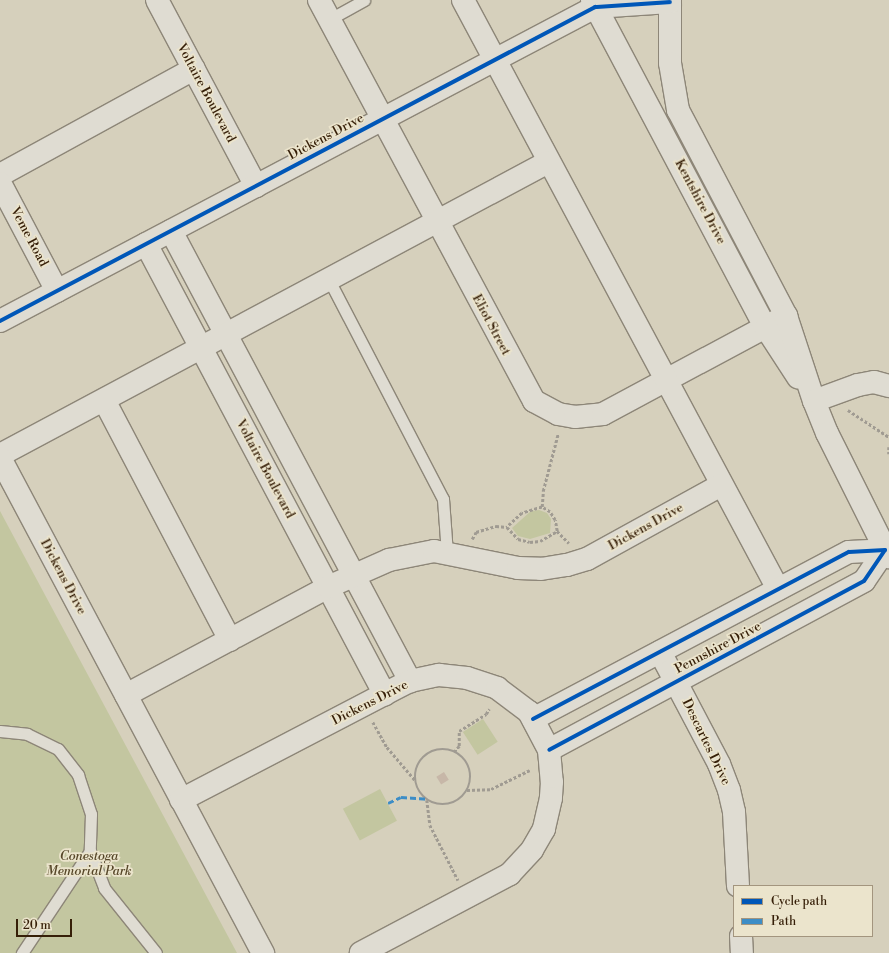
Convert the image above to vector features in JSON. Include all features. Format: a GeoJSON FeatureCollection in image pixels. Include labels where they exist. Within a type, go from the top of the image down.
{"type":"FeatureCollection","features":[{"type":"Feature","properties":{"kind":"street","name":"Voltaire Boulevard"},"geometry":{"type":"LineString","coordinates":[[157,0],[256,186]]}},
{"type":"Feature","properties":{"kind":"street","name":"Eliot Street"},"geometry":{"type":"LineString","coordinates":[[319,0],[523,385],[534,401],[563,415],[587,418],[604,414],[786,316]]}},
{"type":"Feature","properties":{"kind":"street"},"geometry":{"type":"LineString","coordinates":[[463,0],[665,381],[778,589]]}},
{"type":"Feature","properties":{"kind":"street","name":"Dickens Drive"},"geometry":{"type":"LineString","coordinates":[[0,321],[494,60],[594,3],[670,1]]}},
{"type":"Feature","properties":{"kind":"street","name":"Kentshire Drive"},"geometry":{"type":"LineString","coordinates":[[670,1],[670,63],[678,110],[786,316],[814,401]]}},
{"type":"Feature","properties":{"kind":"street","name":"Kentshire Drive"},"geometry":{"type":"LineString","coordinates":[[594,3],[766,328],[814,401],[888,552]]}},
{"type":"Feature","properties":{"kind":"street"},"geometry":{"type":"LineString","coordinates":[[0,175],[194,69]]}},
{"type":"Feature","properties":{"kind":"street"},"geometry":{"type":"LineString","coordinates":[[0,455],[437,224],[548,162]]}},
{"type":"Feature","properties":{"kind":"street","name":"Veme Road"},"geometry":{"type":"LineString","coordinates":[[0,183],[57,291]]}},
{"type":"Feature","properties":{"kind":"street"},"geometry":{"type":"LineString","coordinates":[[171,231],[410,681]]}},
{"type":"Feature","properties":{"kind":"street","name":"Voltaire Boulevard"},"geometry":{"type":"LineString","coordinates":[[146,244],[385,695]]}},
{"type":"Feature","properties":{"kind":"street"},"geometry":{"type":"LineString","coordinates":[[814,401],[840,391],[874,382],[889,386]]}},
{"type":"Feature","properties":{"kind":"street"},"geometry":{"type":"LineString","coordinates":[[104,400],[230,640]]}},
{"type":"Feature","properties":{"kind":"street","name":"Dickens Drive"},"geometry":{"type":"LineString","coordinates":[[0,458],[263,953]]}},
{"type":"Feature","properties":{"kind":"street","name":"Dickens Drive"},"geometry":{"type":"LineString","coordinates":[[126,695],[353,575],[411,553],[434,551],[518,568],[542,569],[567,565],[587,559],[721,485]]}},
{"type":"Feature","properties":{"kind":"street","name":"Pennshire Drive"},"geometry":{"type":"LineString","coordinates":[[534,719],[849,552],[888,552]]}},
{"type":"Feature","properties":{"kind":"street","name":"Pennshire Drive"},"geometry":{"type":"LineString","coordinates":[[550,758],[676,682],[864,581],[888,552]]}},
{"type":"Feature","properties":{"kind":"street","name":"Descartes Drive"},"geometry":{"type":"LineString","coordinates":[[660,652],[719,764],[729,790],[734,812],[738,885]]}},
{"type":"Feature","properties":{"kind":"street","name":"Dickens Drive"},"geometry":{"type":"LineString","coordinates":[[181,800],[410,681],[439,675],[482,682],[508,695],[529,712],[534,719],[550,758],[551,798],[540,839],[520,865],[510,874],[375,950]]}},
{"type":"Feature","properties":{"kind":"street"},"geometry":{"type":"LineString","coordinates":[[741,937],[742,953]]}},
{"type":"Feature","properties":{"kind":"lane"},"geometry":{"type":"LineString","coordinates":[[330,20],[364,0]]}},
{"type":"Feature","properties":{"kind":"lane"},"geometry":{"type":"LineString","coordinates":[[329,280],[443,499],[447,553]]}},
{"type":"Feature","properties":{"kind":"lane"},"geometry":{"type":"LineString","coordinates":[[0,731],[27,734],[58,750],[78,776],[92,814],[90,851],[104,888],[156,953]]}},
{"type":"Feature","properties":{"kind":"lane"},"geometry":{"type":"LineString","coordinates":[[22,953],[90,851]]}},
{"type":"Feature","properties":{"kind":"path"},"geometry":{"type":"LineString","coordinates":[[840,391],[848,410],[889,437]]}},
{"type":"Feature","properties":{"kind":"path"},"geometry":{"type":"LineString","coordinates":[[542,507],[543,491],[563,415]]}},
{"type":"Feature","properties":{"kind":"path"},"geometry":{"type":"LineString","coordinates":[[889,447],[889,454]]}},
{"type":"Feature","properties":{"kind":"path"},"geometry":{"type":"LineString","coordinates":[[469,557],[472,539],[476,532],[496,526],[507,527],[518,539],[530,542],[548,537],[557,531],[555,520],[550,512],[542,507],[522,513],[507,527]]}},
{"type":"Feature","properties":{"kind":"path"},"geometry":{"type":"LineString","coordinates":[[365,705],[387,747],[416,780]]}},
{"type":"Feature","properties":{"kind":"path"},"geometry":{"type":"LineString","coordinates":[[454,752],[459,746],[459,731],[486,714],[489,709]]}},
{"type":"Feature","properties":{"kind":"path"},"geometry":{"type":"LineString","coordinates":[[444,750],[454,752],[467,764],[470,778],[468,790],[462,798],[447,805],[438,805],[426,799],[418,789],[416,771],[426,755],[444,750]]}},
{"type":"Feature","properties":{"kind":"path"},"geometry":{"type":"LineString","coordinates":[[468,790],[492,789],[532,769],[550,758]]}},
{"type":"Feature","properties":{"kind":"path"},"geometry":{"type":"LineString","coordinates":[[426,799],[430,825],[467,897]]}},
{"type":"Feature","properties":{"kind":"green space"},"geometry":{"type":"Polygon","coordinates":[[[539,510],[547,513],[551,519],[550,533],[530,539],[518,536],[512,528],[531,511],[539,510]]]}},
{"type":"Feature","properties":{"kind":"green space","name":"Conestoga Memorial Park"},"geometry":{"type":"Polygon","coordinates":[[[0,511],[237,953],[0,953],[0,511]]]}},
{"type":"Feature","properties":{"kind":"green space"},"geometry":{"type":"Polygon","coordinates":[[[483,719],[498,742],[478,755],[463,732],[483,719]]]}},
{"type":"Feature","properties":{"kind":"green space"},"geometry":{"type":"Polygon","coordinates":[[[380,789],[397,821],[360,841],[343,809],[380,789]]]}},
{"type":"Feature","properties":{"kind":"building"},"geometry":{"type":"Polygon","coordinates":[[[444,772],[449,780],[441,784],[436,777],[444,772]]]}},
{"type":"Feature","properties":{"kind":"marked path"},"geometry":{"type":"LineString","coordinates":[[388,803],[401,797],[427,799]]}},
{"type":"Feature","properties":{"kind":"cycle path"},"geometry":{"type":"LineString","coordinates":[[0,321],[595,7],[670,2]]}},
{"type":"Feature","properties":{"kind":"cycle path"},"geometry":{"type":"LineString","coordinates":[[533,719],[849,552],[885,550],[864,581],[549,750]]}}]}
